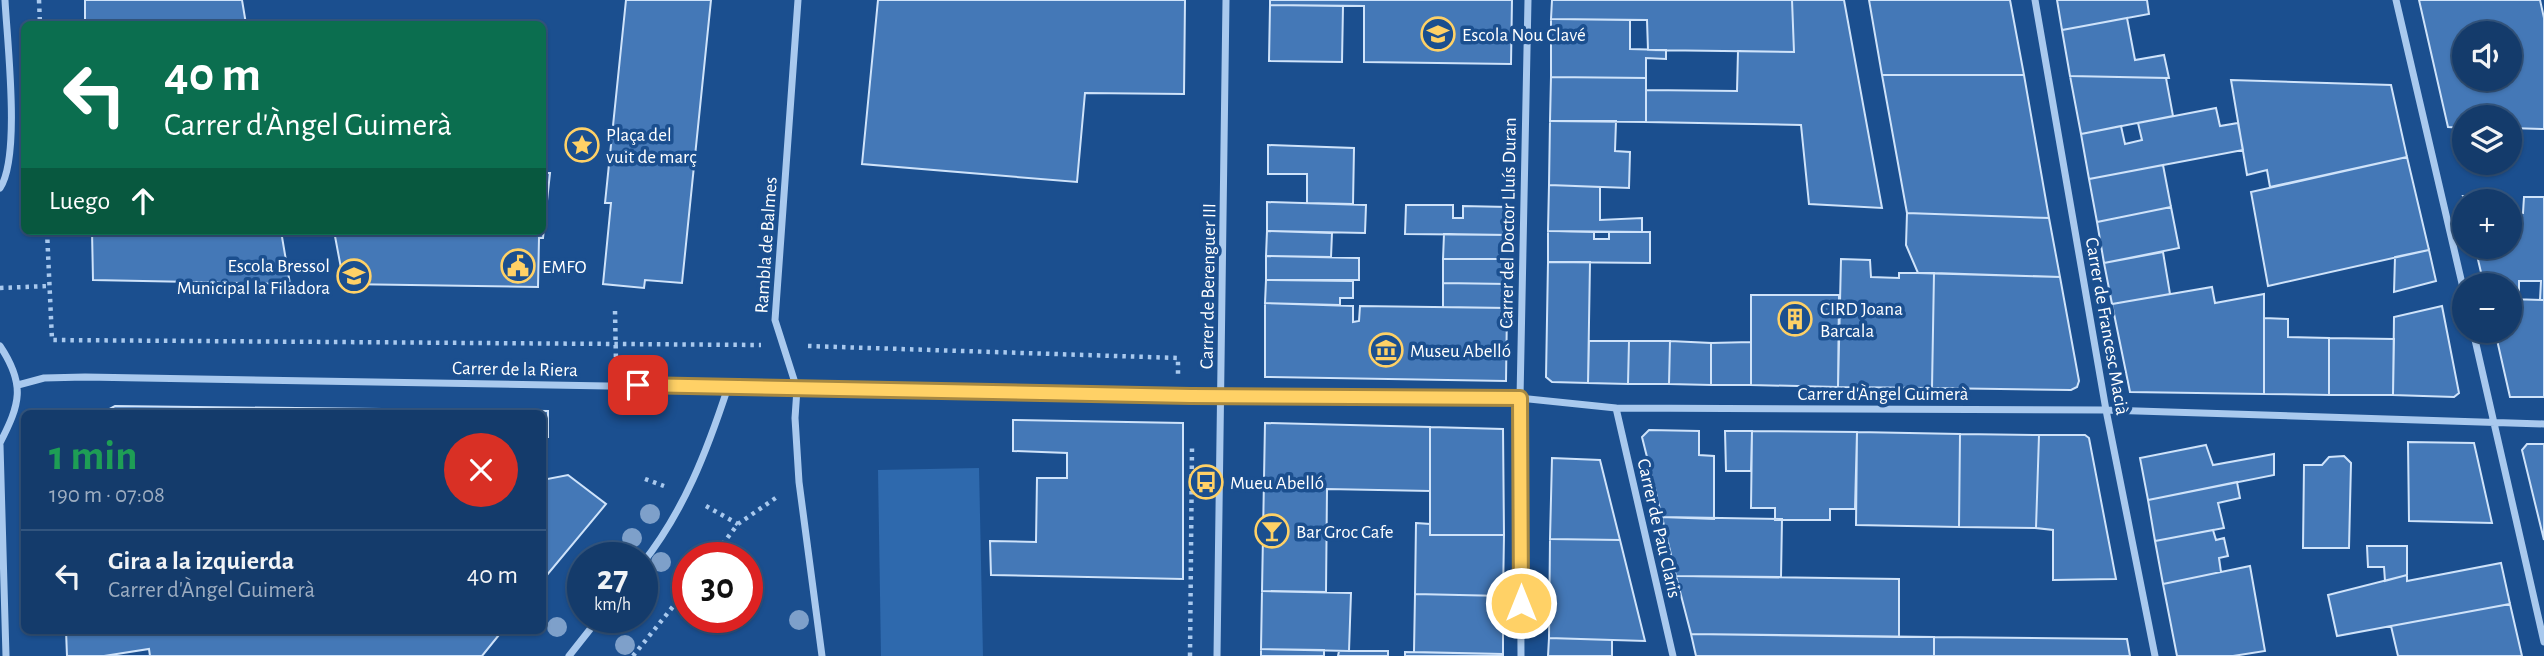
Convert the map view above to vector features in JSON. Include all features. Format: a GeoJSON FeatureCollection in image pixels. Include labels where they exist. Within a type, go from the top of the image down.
{"type":"FeatureCollection","features":[{"type":"Feature","properties":{"kind":"street"},"geometry":{"type":"LineString","coordinates":[[0,188],[6,179],[11,152],[5,0]]}},
{"type":"Feature","properties":{"kind":"street","name":"Rambla de Balmes"},"geometry":{"type":"LineString","coordinates":[[798,0],[775,320],[797,389],[795,418],[799,482],[822,656]]}},
{"type":"Feature","properties":{"kind":"street","name":"Carrer de Berenguer III"},"geometry":{"type":"LineString","coordinates":[[1217,656],[1226,0]]}},
{"type":"Feature","properties":{"kind":"street","name":"Carrer del Doctor Lluís Duran"},"geometry":{"type":"LineString","coordinates":[[1521,656],[1520,398],[1528,0]]}},
{"type":"Feature","properties":{"kind":"street","name":"Carrer de Francesc Macià"},"geometry":{"type":"LineString","coordinates":[[2035,0],[2106,410],[2155,656]]}},
{"type":"Feature","properties":{"kind":"street"},"geometry":{"type":"LineString","coordinates":[[2396,0],[2460,273]]}},
{"type":"Feature","properties":{"kind":"street"},"geometry":{"type":"LineString","coordinates":[[2476,343],[2544,642]]}},
{"type":"Feature","properties":{"kind":"street"},"geometry":{"type":"LineString","coordinates":[[0,346],[12,364],[18,384],[17,410],[0,444],[6,656]]}},
{"type":"Feature","properties":{"kind":"street","name":"Carrer de la Riera"},"geometry":{"type":"LineString","coordinates":[[18,384],[44,379],[85,377],[1222,396]]}},
{"type":"Feature","properties":{"kind":"street"},"geometry":{"type":"LineString","coordinates":[[658,544],[667,533],[706,455],[728,387]]}},
{"type":"Feature","properties":{"kind":"street","name":"Carrer d'Àngel Guimerà"},"geometry":{"type":"LineString","coordinates":[[1222,396],[1520,398],[1616,408],[2106,410],[2544,425]]}},
{"type":"Feature","properties":{"kind":"street","name":"Carrer de Pau Claris"},"geometry":{"type":"LineString","coordinates":[[1616,408],[1673,656]]}},
{"type":"Feature","properties":{"kind":"street"},"geometry":{"type":"LineString","coordinates":[[569,656],[587,633]]}},
{"type":"Feature","properties":{"kind":"path"},"geometry":{"type":"LineString","coordinates":[[39,0],[40,21]]}},
{"type":"Feature","properties":{"kind":"path"},"geometry":{"type":"LineString","coordinates":[[47,235],[52,340],[782,345],[1178,358],[1178,396]]}},
{"type":"Feature","properties":{"kind":"path"},"geometry":{"type":"LineString","coordinates":[[0,288],[49,286]]}},
{"type":"Feature","properties":{"kind":"path"},"geometry":{"type":"LineString","coordinates":[[1190,656],[1192,448]]}},
{"type":"Feature","properties":{"kind":"path"},"geometry":{"type":"LineString","coordinates":[[724,542],[738,524],[799,482]]}},
{"type":"Feature","properties":{"kind":"path"},"geometry":{"type":"LineString","coordinates":[[633,656],[672,608]]}},
{"type":"Feature","properties":{"kind":"shaded area"},"geometry":{"type":"Polygon","coordinates":[[[979,468],[983,656],[881,656],[878,470],[979,468]]]}},
{"type":"Feature","properties":{"kind":"building"},"geometry":{"type":"Polygon","coordinates":[[[85,0],[242,0],[246,21],[85,21],[85,0]]]}},
{"type":"Feature","properties":{"kind":"building"},"geometry":{"type":"Polygon","coordinates":[[[626,0],[711,0],[682,283],[645,280],[644,288],[603,284],[611,203],[605,203],[626,0]]]}},
{"type":"Feature","properties":{"kind":"building"},"geometry":{"type":"Polygon","coordinates":[[[878,0],[1185,0],[1184,94],[1085,93],[1077,182],[862,164],[878,0]]]}},
{"type":"Feature","properties":{"kind":"building","name":"Escola Nou Clavé"},"geometry":{"type":"Polygon","coordinates":[[[1270,0],[1512,0],[1511,64],[1364,62],[1364,6],[1270,5],[1270,0]]]}},
{"type":"Feature","properties":{"kind":"building"},"geometry":{"type":"Polygon","coordinates":[[[1552,0],[1792,0],[1794,52],[1648,50],[1647,20],[1551,19],[1552,0]]]}},
{"type":"Feature","properties":{"kind":"building"},"geometry":{"type":"Polygon","coordinates":[[[1792,0],[1844,0],[1882,208],[1809,204],[1801,125],[1646,122],[1646,90],[1737,91],[1738,51],[1794,52],[1792,0]]]}},
{"type":"Feature","properties":{"kind":"building"},"geometry":{"type":"Polygon","coordinates":[[[1869,0],[2010,0],[2024,75],[1882,75],[1869,0]]]}},
{"type":"Feature","properties":{"kind":"building"},"geometry":{"type":"Polygon","coordinates":[[[2057,0],[2147,0],[2149,14],[2062,30],[2057,0]]]}},
{"type":"Feature","properties":{"kind":"building"},"geometry":{"type":"Polygon","coordinates":[[[2419,0],[2540,0],[2544,18],[2544,129],[2522,128],[2522,105],[2452,105],[2452,127],[2448,127],[2419,0]]]}},
{"type":"Feature","properties":{"kind":"building"},"geometry":{"type":"Polygon","coordinates":[[[1270,5],[1343,6],[1342,62],[1269,61],[1270,5]]]}},
{"type":"Feature","properties":{"kind":"building"},"geometry":{"type":"Polygon","coordinates":[[[2127,18],[2135,60],[2164,55],[2169,78],[2070,76],[2062,30],[2127,18]]]}},
{"type":"Feature","properties":{"kind":"building"},"geometry":{"type":"Polygon","coordinates":[[[1551,19],[1630,20],[1630,49],[1666,50],[1666,59],[1646,58],[1646,78],[1551,77],[1551,19]]]}},
{"type":"Feature","properties":{"kind":"building"},"geometry":{"type":"Polygon","coordinates":[[[1882,75],[2024,75],[2049,218],[1907,213],[1882,75]]]}},
{"type":"Feature","properties":{"kind":"building"},"geometry":{"type":"Polygon","coordinates":[[[2070,76],[2166,78],[2173,116],[2081,134],[2070,76]]]}},
{"type":"Feature","properties":{"kind":"building"},"geometry":{"type":"Polygon","coordinates":[[[1551,77],[1646,78],[1646,122],[1550,121],[1551,77]]]}},
{"type":"Feature","properties":{"kind":"building"},"geometry":{"type":"Polygon","coordinates":[[[2231,80],[2391,85],[2407,157],[2270,187],[2267,170],[2247,175],[2231,80]]]}},
{"type":"Feature","properties":{"kind":"building"},"geometry":{"type":"Polygon","coordinates":[[[2216,108],[2220,126],[2238,123],[2243,150],[2089,179],[2081,134],[2121,126],[2125,144],[2142,140],[2138,123],[2216,108]]]}},
{"type":"Feature","properties":{"kind":"building"},"geometry":{"type":"Polygon","coordinates":[[[1550,121],[1616,121],[1615,151],[1630,152],[1629,188],[1549,185],[1550,121]]]}},
{"type":"Feature","properties":{"kind":"building"},"geometry":{"type":"Polygon","coordinates":[[[1268,145],[1354,148],[1353,204],[1307,203],[1307,174],[1268,174],[1268,145]]]}},
{"type":"Feature","properties":{"kind":"building"},"geometry":{"type":"Polygon","coordinates":[[[2407,157],[2429,250],[2268,286],[2251,192],[2407,157]]]}},
{"type":"Feature","properties":{"kind":"building"},"geometry":{"type":"Polygon","coordinates":[[[2163,165],[2171,207],[2097,222],[2089,179],[2163,165]]]}},
{"type":"Feature","properties":{"kind":"building"},"geometry":{"type":"Polygon","coordinates":[[[546,173],[550,173],[546,210],[546,173]]]}},
{"type":"Feature","properties":{"kind":"building"},"geometry":{"type":"Polygon","coordinates":[[[1549,185],[1600,187],[1600,220],[1642,218],[1642,232],[1548,231],[1549,185]]]}},
{"type":"Feature","properties":{"kind":"building"},"geometry":{"type":"Polygon","coordinates":[[[2524,197],[2544,197],[2544,300],[2540,300],[2541,281],[2522,281],[2522,273],[2481,273],[2478,259],[2522,259],[2524,197]]]}},
{"type":"Feature","properties":{"kind":"building"},"geometry":{"type":"Polygon","coordinates":[[[1267,202],[1366,205],[1365,233],[1267,231],[1267,202]]]}},
{"type":"Feature","properties":{"kind":"building"},"geometry":{"type":"Polygon","coordinates":[[[1406,205],[1453,205],[1453,218],[1463,218],[1463,206],[1508,207],[1508,235],[1405,234],[1406,205]]]}},
{"type":"Feature","properties":{"kind":"building"},"geometry":{"type":"Polygon","coordinates":[[[2171,207],[2179,248],[2104,263],[2097,222],[2171,207]]]}},
{"type":"Feature","properties":{"kind":"building"},"geometry":{"type":"Polygon","coordinates":[[[1907,213],[2049,218],[2060,277],[1918,273],[1906,245],[1907,213]]]}},
{"type":"Feature","properties":{"kind":"building"},"geometry":{"type":"Polygon","coordinates":[[[1267,231],[1332,233],[1331,257],[1266,256],[1267,231]]]}},
{"type":"Feature","properties":{"kind":"building"},"geometry":{"type":"Polygon","coordinates":[[[1548,231],[1594,232],[1594,239],[1609,239],[1609,232],[1650,232],[1650,263],[1548,262],[1548,231]]]}},
{"type":"Feature","properties":{"kind":"building"},"geometry":{"type":"Polygon","coordinates":[[[1444,234],[1508,235],[1508,259],[1443,259],[1444,234]]]}},
{"type":"Feature","properties":{"kind":"building"},"geometry":{"type":"Polygon","coordinates":[[[92,235],[282,235],[290,284],[93,280],[92,235]]]}},
{"type":"Feature","properties":{"kind":"building"},"geometry":{"type":"Polygon","coordinates":[[[335,235],[543,235],[543,238],[539,238],[538,287],[344,284],[335,235]]]}},
{"type":"Feature","properties":{"kind":"building"},"geometry":{"type":"Polygon","coordinates":[[[2429,250],[2436,281],[2394,292],[2395,257],[2429,250]]]}},
{"type":"Feature","properties":{"kind":"building"},"geometry":{"type":"Polygon","coordinates":[[[2163,252],[2170,294],[2112,304],[2104,263],[2163,252]]]}},
{"type":"Feature","properties":{"kind":"building"},"geometry":{"type":"Polygon","coordinates":[[[1266,256],[1359,258],[1359,280],[1266,280],[1266,256]]]}},
{"type":"Feature","properties":{"kind":"building"},"geometry":{"type":"Polygon","coordinates":[[[1443,259],[1508,259],[1507,284],[1443,283],[1443,259]]]}},
{"type":"Feature","properties":{"kind":"building"},"geometry":{"type":"Polygon","coordinates":[[[1841,259],[1870,260],[1871,277],[1899,278],[1899,273],[1934,273],[1932,388],[1838,387],[1841,259]]]}},
{"type":"Feature","properties":{"kind":"building"},"geometry":{"type":"Polygon","coordinates":[[[1548,262],[1590,262],[1588,383],[1552,382],[1546,377],[1548,262]]]}},
{"type":"Feature","properties":{"kind":"building"},"geometry":{"type":"Polygon","coordinates":[[[1934,273],[2060,277],[2079,381],[2077,387],[2071,390],[1932,388],[1934,273]]]}},
{"type":"Feature","properties":{"kind":"building"},"geometry":{"type":"Polygon","coordinates":[[[1266,280],[1353,281],[1353,298],[1340,298],[1340,305],[1265,303],[1266,280]]]}},
{"type":"Feature","properties":{"kind":"building"},"geometry":{"type":"Polygon","coordinates":[[[1443,283],[1507,284],[1507,308],[1443,307],[1443,283]]]}},
{"type":"Feature","properties":{"kind":"building"},"geometry":{"type":"Polygon","coordinates":[[[2212,287],[2215,303],[2264,294],[2264,394],[2130,392],[2112,304],[2212,287]]]}},
{"type":"Feature","properties":{"kind":"building","name":"CIRD Joana Barcala"},"geometry":{"type":"Polygon","coordinates":[[[1751,295],[1839,295],[1838,387],[1751,385],[1751,295]]]}},
{"type":"Feature","properties":{"kind":"building"},"geometry":{"type":"Polygon","coordinates":[[[2522,299],[2544,300],[2544,397],[2510,397],[2498,343],[2522,343],[2522,299]]]}},
{"type":"Feature","properties":{"kind":"building","name":"Museu Abelló"},"geometry":{"type":"Polygon","coordinates":[[[1265,303],[1353,306],[1353,322],[1359,321],[1360,306],[1507,308],[1506,381],[1265,377],[1265,303]]]}},
{"type":"Feature","properties":{"kind":"building"},"geometry":{"type":"Polygon","coordinates":[[[2442,306],[2459,393],[2454,397],[2393,395],[2394,317],[2442,306]]]}},
{"type":"Feature","properties":{"kind":"building"},"geometry":{"type":"Polygon","coordinates":[[[2264,318],[2288,319],[2288,337],[2329,338],[2329,395],[2264,394],[2264,318]]]}},
{"type":"Feature","properties":{"kind":"building"},"geometry":{"type":"Polygon","coordinates":[[[2329,338],[2394,339],[2393,395],[2329,395],[2329,338]]]}},
{"type":"Feature","properties":{"kind":"building"},"geometry":{"type":"Polygon","coordinates":[[[1589,341],[1629,341],[1628,384],[1588,383],[1589,341]]]}},
{"type":"Feature","properties":{"kind":"building"},"geometry":{"type":"Polygon","coordinates":[[[1629,341],[1670,341],[1669,384],[1628,384],[1629,341]]]}},
{"type":"Feature","properties":{"kind":"building"},"geometry":{"type":"Polygon","coordinates":[[[1670,341],[1711,343],[1711,385],[1669,384],[1670,341]]]}},
{"type":"Feature","properties":{"kind":"building"},"geometry":{"type":"Polygon","coordinates":[[[1751,342],[1751,385],[1711,385],[1711,343],[1751,342]]]}},
{"type":"Feature","properties":{"kind":"building"},"geometry":{"type":"Polygon","coordinates":[[[115,406],[461,410],[108,410],[115,406]]]}},
{"type":"Feature","properties":{"kind":"building"},"geometry":{"type":"Polygon","coordinates":[[[546,411],[548,411],[546,437],[546,411]]]}},
{"type":"Feature","properties":{"kind":"building"},"geometry":{"type":"Polygon","coordinates":[[[1013,420],[1183,423],[1183,579],[991,575],[990,541],[1036,542],[1037,478],[1067,478],[1067,453],[1013,451],[1013,420]]]}},
{"type":"Feature","properties":{"kind":"building"},"geometry":{"type":"Polygon","coordinates":[[[1265,423],[1430,427],[1430,491],[1327,489],[1326,592],[1262,591],[1265,423]]]}},
{"type":"Feature","properties":{"kind":"building"},"geometry":{"type":"Polygon","coordinates":[[[1430,427],[1503,429],[1504,535],[1430,535],[1430,427]]]}},
{"type":"Feature","properties":{"kind":"building"},"geometry":{"type":"Polygon","coordinates":[[[1649,430],[1699,431],[1699,455],[1714,456],[1714,519],[1662,517],[1642,437],[1649,430]]]}},
{"type":"Feature","properties":{"kind":"building"},"geometry":{"type":"Polygon","coordinates":[[[1725,431],[1752,431],[1751,471],[1726,471],[1725,431]]]}},
{"type":"Feature","properties":{"kind":"building"},"geometry":{"type":"Polygon","coordinates":[[[1752,431],[1857,432],[1855,509],[1830,509],[1830,520],[1775,520],[1775,508],[1751,508],[1752,431]]]}},
{"type":"Feature","properties":{"kind":"building"},"geometry":{"type":"Polygon","coordinates":[[[1857,432],[1960,434],[1959,527],[1856,525],[1857,432]]]}},
{"type":"Feature","properties":{"kind":"building"},"geometry":{"type":"Polygon","coordinates":[[[1960,434],[2039,435],[2036,528],[1959,527],[1960,434]]]}},
{"type":"Feature","properties":{"kind":"building"},"geometry":{"type":"Polygon","coordinates":[[[2039,435],[2085,435],[2089,438],[2116,579],[2053,580],[2053,530],[2036,528],[2039,435]]]}},
{"type":"Feature","properties":{"kind":"building"},"geometry":{"type":"Polygon","coordinates":[[[2408,442],[2474,443],[2492,523],[2409,521],[2408,442]]]}},
{"type":"Feature","properties":{"kind":"building"},"geometry":{"type":"Polygon","coordinates":[[[2527,444],[2544,444],[2544,540],[2522,450],[2527,444]]]}},
{"type":"Feature","properties":{"kind":"building"},"geometry":{"type":"Polygon","coordinates":[[[2206,445],[2213,465],[2274,454],[2274,475],[2148,500],[2140,458],[2206,445]]]}},
{"type":"Feature","properties":{"kind":"building"},"geometry":{"type":"Polygon","coordinates":[[[2344,456],[2351,463],[2349,548],[2303,548],[2304,465],[2322,465],[2329,457],[2344,456]]]}},
{"type":"Feature","properties":{"kind":"building"},"geometry":{"type":"Polygon","coordinates":[[[1552,458],[1600,460],[1620,540],[1550,539],[1552,458]]]}},
{"type":"Feature","properties":{"kind":"building"},"geometry":{"type":"Polygon","coordinates":[[[568,475],[606,504],[574,542],[567,542],[567,551],[546,576],[546,479],[568,475]]]}},
{"type":"Feature","properties":{"kind":"building"},"geometry":{"type":"Polygon","coordinates":[[[2237,482],[2240,498],[2218,503],[2224,528],[2155,541],[2148,500],[2237,482]]]}},
{"type":"Feature","properties":{"kind":"building"},"geometry":{"type":"Polygon","coordinates":[[[1662,517],[1782,519],[1781,577],[1676,576],[1662,517]]]}},
{"type":"Feature","properties":{"kind":"building"},"geometry":{"type":"Polygon","coordinates":[[[1416,523],[1430,524],[1430,535],[1504,535],[1503,596],[1415,594],[1416,523]]]}},
{"type":"Feature","properties":{"kind":"building"},"geometry":{"type":"Polygon","coordinates":[[[2213,530],[2216,540],[2224,538],[2228,556],[2219,558],[2221,572],[2163,584],[2155,541],[2213,530]]]}},
{"type":"Feature","properties":{"kind":"building"},"geometry":{"type":"Polygon","coordinates":[[[1550,539],[1620,540],[1645,641],[1549,638],[1550,539]]]}},
{"type":"Feature","properties":{"kind":"building"},"geometry":{"type":"Polygon","coordinates":[[[2367,546],[2407,546],[2407,575],[2385,581],[2384,567],[2368,567],[2367,546]]]}},
{"type":"Feature","properties":{"kind":"building"},"geometry":{"type":"Polygon","coordinates":[[[2501,563],[2510,604],[2337,636],[2328,595],[2407,575],[2407,581],[2501,563]]]}},
{"type":"Feature","properties":{"kind":"building"},"geometry":{"type":"Polygon","coordinates":[[[2250,566],[2265,651],[2233,656],[2177,656],[2163,584],[2250,566]]]}},
{"type":"Feature","properties":{"kind":"building"},"geometry":{"type":"Polygon","coordinates":[[[1676,576],[1899,579],[1899,637],[1691,634],[1676,576]]]}},
{"type":"Feature","properties":{"kind":"building"},"geometry":{"type":"Polygon","coordinates":[[[1262,591],[1351,593],[1349,651],[1261,649],[1262,591]]]}},
{"type":"Feature","properties":{"kind":"building"},"geometry":{"type":"Polygon","coordinates":[[[1415,594],[1503,596],[1503,654],[1414,652],[1415,594]]]}},
{"type":"Feature","properties":{"kind":"building"},"geometry":{"type":"Polygon","coordinates":[[[2510,604],[2522,656],[2398,656],[2391,626],[2510,604]]]}},
{"type":"Feature","properties":{"kind":"building"},"geometry":{"type":"Polygon","coordinates":[[[66,634],[500,634],[482,656],[67,656],[66,634]]]}},
{"type":"Feature","properties":{"kind":"building"},"geometry":{"type":"Polygon","coordinates":[[[1691,634],[1934,637],[1934,656],[1696,656],[1691,634]]]}},
{"type":"Feature","properties":{"kind":"building"},"geometry":{"type":"Polygon","coordinates":[[[1934,637],[2127,639],[2130,656],[1934,656],[1934,637]]]}},
{"type":"Feature","properties":{"kind":"building"},"geometry":{"type":"Polygon","coordinates":[[[1549,638],[1612,640],[1612,656],[1548,656],[1549,638]]]}},
{"type":"Feature","properties":{"kind":"building"},"geometry":{"type":"Polygon","coordinates":[[[149,649],[150,656],[104,656],[149,649]]]}},
{"type":"Feature","properties":{"kind":"building"},"geometry":{"type":"Polygon","coordinates":[[[1261,649],[1324,650],[1324,656],[1261,656],[1261,649]]]}},
{"type":"Feature","properties":{"kind":"building"},"geometry":{"type":"Polygon","coordinates":[[[1339,651],[1388,651],[1388,656],[1338,656],[1339,651]]]}},
{"type":"Feature","properties":{"kind":"building"},"geometry":{"type":"Polygon","coordinates":[[[1405,652],[1503,654],[1503,656],[1405,656],[1405,652]]]}},
{"type":"Feature","properties":{"kind":"place","name":"Escola Nou Clavé"},"geometry":{"type":"Point","coordinates":[1438,34]}},
{"type":"Feature","properties":{"kind":"place","name":"Plaça del vuit de març"},"geometry":{"type":"Point","coordinates":[582,145]}},
{"type":"Feature","properties":{"kind":"place","name":"EMFO"},"geometry":{"type":"Point","coordinates":[518,266]}},
{"type":"Feature","properties":{"kind":"place","name":"Escola Bressol Municipal la Filadora"},"geometry":{"type":"Point","coordinates":[354,276]}},
{"type":"Feature","properties":{"kind":"place","name":"CIRD Joana Barcala"},"geometry":{"type":"Point","coordinates":[1795,319]}},
{"type":"Feature","properties":{"kind":"place","name":"Museu Abelló"},"geometry":{"type":"Point","coordinates":[1386,350]}},
{"type":"Feature","properties":{"kind":"place","name":"Mueu Abelló"},"geometry":{"type":"Point","coordinates":[1206,482]}},
{"type":"Feature","properties":{"kind":"place","name":"Bar Groc Cafe"},"geometry":{"type":"Point","coordinates":[1272,531]}},
{"type":"Feature","properties":{"kind":"route"},"geometry":{"type":"LineString","coordinates":[[638,385],[1191,396],[1520,398],[1521,603]]}}]}
